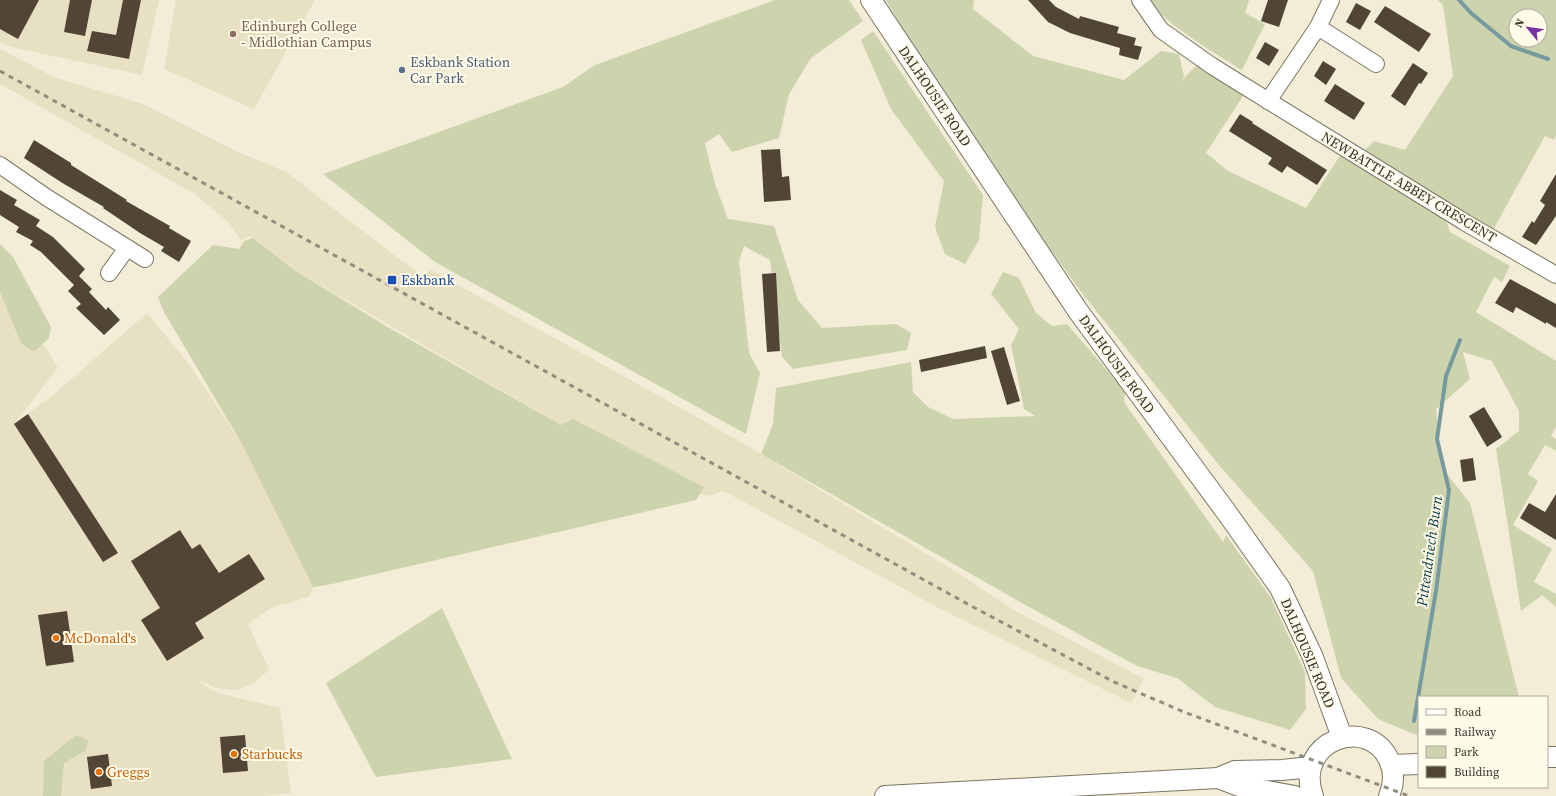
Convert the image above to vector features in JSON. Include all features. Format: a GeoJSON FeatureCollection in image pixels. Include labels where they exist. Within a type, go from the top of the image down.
{"type":"FeatureCollection","features":[{"type":"Feature","properties":{"kind":"main road","name":"DALHOUSIE ROAD"},"geometry":{"type":"LineString","coordinates":[[871,0],[1078,311],[1227,513],[1280,588],[1312,655],[1342,737]]}},
{"type":"Feature","properties":{"kind":"main road"},"geometry":{"type":"LineString","coordinates":[[1313,796],[1309,777],[1311,767],[1321,749],[1334,740],[1342,737],[1358,737],[1374,743],[1383,751],[1391,765],[1393,784],[1390,796]]}},
{"type":"Feature","properties":{"kind":"main road"},"geometry":{"type":"LineString","coordinates":[[1391,765],[1418,764]]}},
{"type":"Feature","properties":{"kind":"main road"},"geometry":{"type":"LineString","coordinates":[[885,796],[1218,778],[1235,771],[1282,770],[1311,767]]}},
{"type":"Feature","properties":{"kind":"main road"},"geometry":{"type":"LineString","coordinates":[[1218,778],[1239,786],[1295,796]]}},
{"type":"Feature","properties":{"kind":"street","name":"NEWBATTLE ABBEY CRESCENT"},"geometry":{"type":"LineString","coordinates":[[1140,0],[1160,30],[1212,66],[1466,223],[1554,270]]}},
{"type":"Feature","properties":{"kind":"street"},"geometry":{"type":"LineString","coordinates":[[1268,101],[1318,27],[1332,0]]}},
{"type":"Feature","properties":{"kind":"street"},"geometry":{"type":"LineString","coordinates":[[1318,27],[1376,64]]}},
{"type":"Feature","properties":{"kind":"street"},"geometry":{"type":"LineString","coordinates":[[0,165],[46,197],[145,259]]}},
{"type":"Feature","properties":{"kind":"street"},"geometry":{"type":"LineString","coordinates":[[109,273],[127,248]]}},
{"type":"Feature","properties":{"kind":"shaded area"},"geometry":{"type":"Polygon","coordinates":[[[0,0],[159,0],[142,75],[11,47],[0,41],[0,0]]]}},
{"type":"Feature","properties":{"kind":"shaded area","name":"Edinburgh College - Midlothian Campus"},"geometry":{"type":"Polygon","coordinates":[[[176,0],[315,0],[254,109],[164,69],[176,0]]]}},
{"type":"Feature","properties":{"kind":"shaded area"},"geometry":{"type":"Polygon","coordinates":[[[0,49],[54,77],[143,104],[236,151],[286,172],[423,277],[431,270],[627,378],[741,442],[958,573],[1014,610],[1144,679],[1131,703],[935,606],[739,499],[722,491],[709,496],[697,493],[561,425],[294,270],[251,236],[241,240],[228,222],[195,194],[0,84],[0,49]]]}},
{"type":"Feature","properties":{"kind":"shaded area"},"geometry":{"type":"Polygon","coordinates":[[[0,272],[58,368],[15,423],[53,395],[147,313],[189,364],[242,444],[313,587],[310,596],[271,608],[248,624],[269,670],[253,683],[239,690],[215,688],[205,682],[198,681],[218,693],[280,708],[291,793],[264,796],[0,796],[0,272]]]}},
{"type":"Feature","properties":{"kind":"green space"},"geometry":{"type":"Polygon","coordinates":[[[775,0],[849,0],[863,21],[811,58],[789,94],[779,138],[732,152],[719,134],[705,143],[715,184],[728,219],[774,226],[798,300],[822,328],[896,324],[911,333],[907,350],[793,369],[782,357],[770,260],[744,246],[739,261],[749,353],[760,373],[746,434],[435,262],[323,174],[563,87],[595,65],[775,0]]]}},
{"type":"Feature","properties":{"kind":"green space"},"geometry":{"type":"Polygon","coordinates":[[[886,0],[974,0],[973,9],[1033,56],[1124,80],[1161,51],[1179,54],[1184,77],[1176,86],[1199,63],[1245,93],[1206,153],[1228,171],[1306,208],[1341,154],[1446,220],[1450,232],[1510,266],[1502,282],[1494,277],[1476,312],[1556,361],[1556,427],[1551,436],[1556,439],[1556,451],[1545,445],[1528,474],[1538,481],[1513,525],[1552,549],[1534,582],[1556,594],[1556,607],[1542,595],[1521,611],[1496,449],[1519,431],[1519,411],[1492,361],[1463,352],[1470,379],[1436,409],[1442,468],[1470,503],[1519,696],[1418,696],[1418,736],[1378,719],[1341,678],[1313,571],[1218,464],[1082,293],[948,110],[886,0]]]}},
{"type":"Feature","properties":{"kind":"green space"},"geometry":{"type":"Polygon","coordinates":[[[1151,0],[1249,0],[1245,13],[1265,24],[1242,70],[1206,48],[1178,28],[1157,9],[1151,0]]]}},
{"type":"Feature","properties":{"kind":"green space"},"geometry":{"type":"Polygon","coordinates":[[[1438,0],[1556,0],[1556,136],[1554,140],[1545,136],[1493,230],[1365,150],[1374,141],[1405,150],[1453,76],[1443,5],[1438,0]]]}},
{"type":"Feature","properties":{"kind":"green space"},"geometry":{"type":"Polygon","coordinates":[[[873,31],[983,195],[979,240],[965,264],[945,254],[935,227],[944,181],[891,109],[861,40],[873,31]]]}},
{"type":"Feature","properties":{"kind":"green space"},"geometry":{"type":"Polygon","coordinates":[[[253,238],[294,270],[386,326],[561,425],[573,419],[704,487],[696,500],[332,584],[313,587],[242,444],[164,312],[158,297],[213,245],[239,249],[244,241],[253,238]]]}},
{"type":"Feature","properties":{"kind":"green space"},"geometry":{"type":"Polygon","coordinates":[[[0,244],[13,257],[51,327],[49,338],[34,352],[21,343],[0,292],[0,244]]]}},
{"type":"Feature","properties":{"kind":"green space"},"geometry":{"type":"Polygon","coordinates":[[[1003,272],[1019,278],[1036,313],[1052,326],[1067,324],[1125,391],[1124,402],[1223,542],[1226,535],[1271,598],[1305,672],[1306,709],[1290,730],[1215,707],[1177,678],[1137,666],[1020,602],[761,454],[773,424],[776,388],[911,362],[913,392],[928,407],[953,419],[1035,416],[1024,409],[1011,345],[1019,329],[991,294],[1003,272]]]}},
{"type":"Feature","properties":{"kind":"green space"},"geometry":{"type":"Polygon","coordinates":[[[442,608],[512,759],[376,777],[326,683],[442,608]]]}},
{"type":"Feature","properties":{"kind":"green space"},"geometry":{"type":"Polygon","coordinates":[[[76,735],[88,740],[86,750],[64,763],[61,796],[43,796],[44,761],[76,735]]]}},
{"type":"Feature","properties":{"kind":"building"},"geometry":{"type":"Polygon","coordinates":[[[0,0],[39,0],[18,39],[0,29],[0,0]]]}},
{"type":"Feature","properties":{"kind":"building"},"geometry":{"type":"Polygon","coordinates":[[[70,0],[92,0],[85,36],[64,32],[70,0]]]}},
{"type":"Feature","properties":{"kind":"building"},"geometry":{"type":"Polygon","coordinates":[[[123,0],[141,0],[129,59],[87,51],[92,31],[116,35],[123,0]]]}},
{"type":"Feature","properties":{"kind":"building"},"geometry":{"type":"Polygon","coordinates":[[[1028,0],[1049,0],[1056,7],[1079,19],[1080,16],[1119,27],[1117,33],[1136,38],[1134,45],[1142,47],[1138,60],[1119,55],[1120,48],[1070,33],[1048,22],[1028,0]]]}},
{"type":"Feature","properties":{"kind":"building"},"geometry":{"type":"Polygon","coordinates":[[[1268,0],[1288,0],[1279,27],[1261,21],[1268,0]]]}},
{"type":"Feature","properties":{"kind":"building"},"geometry":{"type":"Polygon","coordinates":[[[1356,3],[1371,11],[1360,30],[1346,22],[1356,3]]]}},
{"type":"Feature","properties":{"kind":"building"},"geometry":{"type":"Polygon","coordinates":[[[1385,6],[1431,34],[1419,52],[1374,22],[1385,6]]]}},
{"type":"Feature","properties":{"kind":"building"},"geometry":{"type":"Polygon","coordinates":[[[1265,42],[1279,50],[1269,66],[1256,58],[1265,42]]]}},
{"type":"Feature","properties":{"kind":"building"},"geometry":{"type":"Polygon","coordinates":[[[1323,61],[1336,69],[1326,85],[1314,76],[1323,61]]]}},
{"type":"Feature","properties":{"kind":"building"},"geometry":{"type":"Polygon","coordinates":[[[1413,63],[1428,73],[1421,84],[1419,83],[1405,106],[1391,96],[1413,63]]]}},
{"type":"Feature","properties":{"kind":"building"},"geometry":{"type":"Polygon","coordinates":[[[1335,84],[1365,103],[1354,120],[1324,101],[1335,84]]]}},
{"type":"Feature","properties":{"kind":"building"},"geometry":{"type":"Polygon","coordinates":[[[1240,114],[1327,170],[1317,185],[1287,166],[1282,173],[1268,164],[1272,158],[1229,131],[1240,114]]]}},
{"type":"Feature","properties":{"kind":"building"},"geometry":{"type":"Polygon","coordinates":[[[34,140],[127,200],[126,201],[170,226],[169,228],[191,241],[179,262],[161,251],[164,247],[140,233],[103,208],[104,207],[64,184],[24,158],[34,140]]]}},
{"type":"Feature","properties":{"kind":"building"},"geometry":{"type":"Polygon","coordinates":[[[780,149],[782,177],[789,176],[791,200],[764,202],[761,150],[780,149]]]}},
{"type":"Feature","properties":{"kind":"building"},"geometry":{"type":"Polygon","coordinates":[[[1556,174],[1556,216],[1536,245],[1522,237],[1532,221],[1534,223],[1545,205],[1540,201],[1556,174]]]}},
{"type":"Feature","properties":{"kind":"building"},"geometry":{"type":"Polygon","coordinates":[[[0,190],[17,200],[14,205],[40,220],[36,226],[53,237],[85,269],[79,276],[92,289],[89,292],[106,310],[108,307],[120,320],[104,335],[76,308],[81,304],[68,291],[74,285],[41,252],[30,245],[33,241],[16,232],[19,227],[0,215],[0,190]]]}},
{"type":"Feature","properties":{"kind":"building"},"geometry":{"type":"Polygon","coordinates":[[[776,273],[780,351],[767,352],[762,274],[776,273]]]}},
{"type":"Feature","properties":{"kind":"building"},"geometry":{"type":"Polygon","coordinates":[[[1510,279],[1556,304],[1556,328],[1516,307],[1513,313],[1495,303],[1510,279]]]}},
{"type":"Feature","properties":{"kind":"building"},"geometry":{"type":"Polygon","coordinates":[[[985,346],[987,358],[921,372],[919,360],[985,346]]]}},
{"type":"Feature","properties":{"kind":"building"},"geometry":{"type":"Polygon","coordinates":[[[1004,347],[1020,401],[1007,405],[991,351],[1004,347]]]}},
{"type":"Feature","properties":{"kind":"building"},"geometry":{"type":"Polygon","coordinates":[[[1484,407],[1502,437],[1487,447],[1469,416],[1484,407]]]}},
{"type":"Feature","properties":{"kind":"building"},"geometry":{"type":"Polygon","coordinates":[[[28,414],[118,553],[103,562],[14,424],[28,414]]]}},
{"type":"Feature","properties":{"kind":"building"},"geometry":{"type":"Polygon","coordinates":[[[1473,458],[1476,480],[1463,482],[1460,460],[1473,458]]]}},
{"type":"Feature","properties":{"kind":"building"},"geometry":{"type":"Polygon","coordinates":[[[1556,494],[1556,540],[1520,518],[1529,503],[1545,512],[1556,494]]]}},
{"type":"Feature","properties":{"kind":"building"},"geometry":{"type":"Polygon","coordinates":[[[180,530],[192,549],[200,544],[219,573],[249,554],[265,579],[195,623],[204,638],[167,661],[141,620],[160,608],[131,561],[180,530]]]}},
{"type":"Feature","properties":{"kind":"building","name":"McDonald's"},"geometry":{"type":"Polygon","coordinates":[[[67,611],[74,662],[46,666],[38,615],[67,611]]]}},
{"type":"Feature","properties":{"kind":"building","name":"Starbucks"},"geometry":{"type":"Polygon","coordinates":[[[245,735],[248,771],[223,773],[220,737],[245,735]]]}},
{"type":"Feature","properties":{"kind":"building","name":"Greggs"},"geometry":{"type":"Polygon","coordinates":[[[108,754],[112,786],[91,789],[87,757],[108,754]]]}},
{"type":"Feature","properties":{"kind":"waterway"},"geometry":{"type":"LineString","coordinates":[[1459,0],[1471,13],[1511,46],[1548,59]]}},
{"type":"Feature","properties":{"kind":"waterway","name":"Pittendriech Burn"},"geometry":{"type":"LineString","coordinates":[[1418,696],[1436,591],[1449,490],[1437,439],[1446,376],[1460,340]]}},
{"type":"Feature","properties":{"kind":"waterway","name":"Pittendriech Burn"},"geometry":{"type":"LineString","coordinates":[[1414,721],[1418,697]]}},
{"type":"Feature","properties":{"kind":"railway"},"geometry":{"type":"LineString","coordinates":[[0,71],[975,608],[1114,682],[1184,712],[1409,796]]}},
{"type":"Feature","properties":{"kind":"place","name":"Edinburgh College - Midlothian Campus"},"geometry":{"type":"Point","coordinates":[233,34]}},
{"type":"Feature","properties":{"kind":"place","name":"Eskbank Station Car Park"},"geometry":{"type":"Point","coordinates":[402,70]}},
{"type":"Feature","properties":{"kind":"place","name":"Eskbank"},"geometry":{"type":"Point","coordinates":[392,280]}},
{"type":"Feature","properties":{"kind":"place","name":"McDonald's"},"geometry":{"type":"Point","coordinates":[56,638]}},
{"type":"Feature","properties":{"kind":"place","name":"Starbucks"},"geometry":{"type":"Point","coordinates":[234,754]}},
{"type":"Feature","properties":{"kind":"place","name":"Greggs"},"geometry":{"type":"Point","coordinates":[99,772]}}]}
